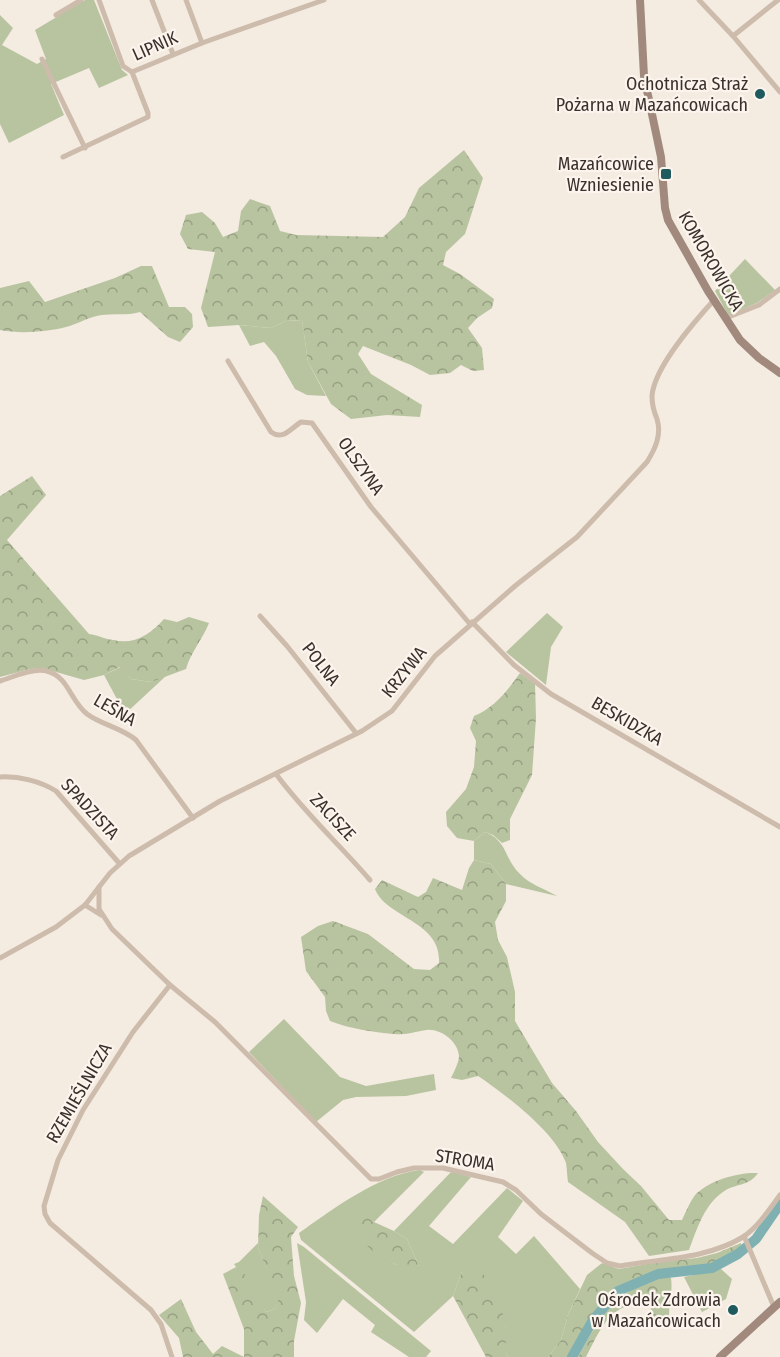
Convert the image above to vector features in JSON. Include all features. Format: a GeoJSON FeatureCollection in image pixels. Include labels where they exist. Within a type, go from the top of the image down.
{"type":"FeatureCollection","features":[{"type":"Feature","properties":{"kind":"street"},"geometry":{"type":"LineString","coordinates":[[56,15],[81,0]]}},
{"type":"Feature","properties":{"kind":"street"},"geometry":{"type":"LineString","coordinates":[[99,0],[123,66],[132,72]]}},
{"type":"Feature","properties":{"kind":"street"},"geometry":{"type":"LineString","coordinates":[[152,0],[173,54]]}},
{"type":"Feature","properties":{"kind":"street"},"geometry":{"type":"LineString","coordinates":[[186,0],[202,43]]}},
{"type":"Feature","properties":{"kind":"street","name":"LIPNIK"},"geometry":{"type":"LineString","coordinates":[[63,157],[148,117],[132,72],[202,43],[324,0]]}},
{"type":"Feature","properties":{"kind":"street","name":"KOMOROWICKA"},"geometry":{"type":"LineString","coordinates":[[640,0],[644,76],[661,157],[668,220],[740,340],[780,373]]}},
{"type":"Feature","properties":{"kind":"street"},"geometry":{"type":"LineString","coordinates":[[699,0],[780,92]]}},
{"type":"Feature","properties":{"kind":"street"},"geometry":{"type":"LineString","coordinates":[[733,36],[774,1]]}},
{"type":"Feature","properties":{"kind":"street"},"geometry":{"type":"LineString","coordinates":[[42,59],[85,148]]}},
{"type":"Feature","properties":{"kind":"street"},"geometry":{"type":"LineString","coordinates":[[726,318],[759,305],[780,289]]}},
{"type":"Feature","properties":{"kind":"street","name":"KRZYWA"},"geometry":{"type":"LineString","coordinates":[[0,958],[56,927],[85,905],[119,863],[220,801],[356,733],[392,711],[435,656],[471,623],[577,537],[646,462],[655,449],[659,436],[652,396],[655,384],[670,356],[714,300]]}},
{"type":"Feature","properties":{"kind":"street","name":"OLSZYNA"},"geometry":{"type":"LineString","coordinates":[[228,361],[275,435],[285,434],[301,422],[312,423],[371,507],[471,623]]}},
{"type":"Feature","properties":{"kind":"street","name":"POLNA"},"geometry":{"type":"LineString","coordinates":[[260,616],[287,646],[356,733]]}},
{"type":"Feature","properties":{"kind":"street","name":"BESKIDZKA"},"geometry":{"type":"LineString","coordinates":[[471,623],[514,665],[551,694],[780,827]]}},
{"type":"Feature","properties":{"kind":"street","name":"LEŚNA"},"geometry":{"type":"LineString","coordinates":[[0,681],[30,671],[41,670],[58,675],[87,714],[130,735],[136,741],[193,818]]}},
{"type":"Feature","properties":{"kind":"street","name":"ZACISZE"},"geometry":{"type":"LineString","coordinates":[[276,774],[326,834],[370,880]]}},
{"type":"Feature","properties":{"kind":"street","name":"SPADZISTA"},"geometry":{"type":"LineString","coordinates":[[0,777],[45,784],[56,791],[119,863]]}},
{"type":"Feature","properties":{"kind":"street"},"geometry":{"type":"LineString","coordinates":[[99,887],[98,902],[102,916]]}},
{"type":"Feature","properties":{"kind":"street","name":"STROMA"},"geometry":{"type":"LineString","coordinates":[[85,905],[102,916],[112,929],[170,985],[215,1022],[371,1179],[379,1179],[414,1168],[444,1168],[503,1182],[516,1190],[541,1214],[592,1253],[607,1263],[620,1266],[709,1251],[744,1236]]}},
{"type":"Feature","properties":{"kind":"street","name":"RZEMIEŚLNICZA"},"geometry":{"type":"LineString","coordinates":[[170,985],[133,1032],[83,1110],[58,1160],[44,1206],[45,1214],[50,1222],[151,1310],[161,1324],[172,1357]]}},
{"type":"Feature","properties":{"kind":"street"},"geometry":{"type":"LineString","coordinates":[[720,1357],[777,1305],[752,1258],[744,1236],[762,1219],[780,1195]]}},
{"type":"Feature","properties":{"kind":"green space"},"geometry":{"type":"Polygon","coordinates":[[[85,0],[94,0],[122,70],[128,75],[99,88],[89,68],[51,84],[64,115],[9,143],[0,124],[0,15],[13,28],[2,45],[37,64],[46,59],[35,30],[85,0]]]}},
{"type":"Feature","properties":{"kind":"green space"},"geometry":{"type":"Polygon","coordinates":[[[464,150],[483,178],[465,234],[446,252],[443,265],[460,274],[494,299],[492,308],[477,318],[468,328],[482,348],[484,370],[473,371],[461,365],[450,373],[430,375],[363,346],[358,354],[371,374],[422,405],[420,417],[387,415],[351,419],[331,404],[308,362],[302,320],[286,321],[271,328],[239,325],[208,327],[201,308],[215,252],[188,249],[180,234],[186,215],[202,212],[215,223],[223,237],[238,231],[241,211],[250,199],[270,206],[280,231],[296,235],[383,237],[405,217],[419,188],[464,150]]]}},
{"type":"Feature","properties":{"kind":"green space"},"geometry":{"type":"Polygon","coordinates":[[[745,259],[775,290],[757,303],[728,315],[715,291],[745,259]]]}},
{"type":"Feature","properties":{"kind":"green space"},"geometry":{"type":"Polygon","coordinates":[[[141,266],[152,266],[169,307],[185,307],[192,314],[193,327],[180,342],[168,337],[140,312],[107,314],[50,330],[24,332],[0,330],[0,288],[29,281],[45,302],[115,278],[141,266]]]}},
{"type":"Feature","properties":{"kind":"green space"},"geometry":{"type":"Polygon","coordinates":[[[302,320],[308,362],[326,396],[307,395],[295,389],[276,356],[264,342],[250,346],[239,325],[271,328],[286,321],[302,320]]]}},
{"type":"Feature","properties":{"kind":"green space"},"geometry":{"type":"Polygon","coordinates":[[[32,476],[46,495],[7,540],[89,634],[128,641],[147,634],[164,619],[177,622],[189,617],[209,623],[186,669],[151,682],[131,679],[120,667],[104,675],[84,680],[42,668],[0,677],[0,496],[32,476]]]}},
{"type":"Feature","properties":{"kind":"green space"},"geometry":{"type":"Polygon","coordinates":[[[547,613],[563,627],[551,647],[546,685],[506,652],[547,613]]]}},
{"type":"Feature","properties":{"kind":"green space"},"geometry":{"type":"Polygon","coordinates":[[[121,667],[131,679],[151,682],[168,674],[125,714],[104,675],[121,667]]]}},
{"type":"Feature","properties":{"kind":"green space"},"geometry":{"type":"Polygon","coordinates":[[[520,673],[535,684],[536,718],[532,775],[510,819],[510,840],[502,843],[493,835],[485,832],[474,841],[457,838],[447,826],[446,812],[466,789],[474,767],[476,741],[470,728],[474,716],[494,703],[520,673]]]}},
{"type":"Feature","properties":{"kind":"green space"},"geometry":{"type":"Polygon","coordinates":[[[485,832],[498,840],[524,878],[557,896],[506,884],[491,864],[474,860],[474,841],[485,832]]]}},
{"type":"Feature","properties":{"kind":"green space"},"geometry":{"type":"Polygon","coordinates":[[[474,860],[491,864],[506,884],[506,901],[495,922],[498,940],[507,957],[515,992],[515,1021],[552,1083],[598,1142],[641,1186],[669,1220],[682,1220],[696,1194],[709,1185],[734,1176],[758,1173],[747,1182],[726,1190],[712,1201],[689,1250],[649,1256],[625,1222],[568,1182],[566,1163],[560,1151],[552,1139],[528,1115],[478,1076],[462,1080],[451,1078],[459,1056],[458,1050],[442,1033],[426,1030],[404,1034],[386,1033],[354,1028],[330,1021],[326,1011],[325,997],[306,971],[301,937],[318,926],[333,921],[368,934],[414,969],[430,970],[439,963],[438,949],[432,938],[423,929],[390,907],[375,889],[382,880],[418,897],[426,892],[433,878],[462,890],[474,860]]]}},
{"type":"Feature","properties":{"kind":"green space"},"geometry":{"type":"Polygon","coordinates":[[[284,1019],[340,1077],[366,1086],[434,1074],[436,1090],[406,1096],[356,1097],[343,1100],[316,1122],[249,1052],[284,1019]]]}},
{"type":"Feature","properties":{"kind":"green space"},"geometry":{"type":"Polygon","coordinates":[[[420,1170],[424,1172],[374,1222],[364,1215],[394,1264],[419,1266],[407,1239],[394,1231],[451,1172],[471,1177],[429,1226],[453,1244],[507,1188],[523,1201],[498,1237],[516,1254],[534,1236],[580,1289],[568,1315],[561,1340],[548,1357],[508,1357],[505,1349],[506,1327],[462,1271],[453,1296],[414,1332],[301,1240],[299,1233],[356,1194],[404,1173],[420,1170]]]}},
{"type":"Feature","properties":{"kind":"green space"},"geometry":{"type":"Polygon","coordinates":[[[263,1196],[298,1227],[291,1237],[294,1276],[301,1303],[294,1341],[294,1357],[244,1357],[244,1329],[223,1274],[236,1267],[244,1273],[266,1312],[275,1309],[279,1298],[258,1248],[259,1215],[263,1196]]]}},
{"type":"Feature","properties":{"kind":"green space"},"geometry":{"type":"Polygon","coordinates":[[[354,1214],[364,1214],[374,1222],[407,1239],[419,1266],[396,1264],[377,1255],[362,1240],[349,1221],[354,1214]]]}},
{"type":"Feature","properties":{"kind":"green space"},"geometry":{"type":"Polygon","coordinates":[[[258,1243],[258,1248],[280,1298],[275,1309],[266,1312],[234,1264],[258,1243]]]}},
{"type":"Feature","properties":{"kind":"green space"},"geometry":{"type":"Polygon","coordinates":[[[297,1243],[431,1351],[426,1357],[409,1357],[371,1332],[375,1325],[343,1299],[317,1333],[304,1320],[306,1302],[297,1243]]]}},
{"type":"Feature","properties":{"kind":"green space"},"geometry":{"type":"Polygon","coordinates":[[[741,1243],[742,1247],[711,1266],[656,1272],[615,1289],[591,1318],[568,1357],[548,1357],[561,1340],[568,1315],[587,1275],[602,1263],[619,1269],[697,1258],[741,1243]]]}},
{"type":"Feature","properties":{"kind":"green space"},"geometry":{"type":"Polygon","coordinates":[[[721,1269],[732,1279],[726,1299],[702,1312],[684,1277],[721,1269]]]}},
{"type":"Feature","properties":{"kind":"green space"},"geometry":{"type":"Polygon","coordinates":[[[471,1270],[483,1273],[500,1307],[505,1321],[508,1357],[486,1357],[453,1296],[462,1271],[471,1270]]]}},
{"type":"Feature","properties":{"kind":"green space"},"geometry":{"type":"Polygon","coordinates":[[[666,1276],[671,1278],[669,1317],[655,1324],[650,1306],[626,1307],[609,1318],[586,1357],[578,1357],[594,1328],[622,1296],[649,1281],[666,1276]]]}},
{"type":"Feature","properties":{"kind":"green space"},"geometry":{"type":"Polygon","coordinates":[[[181,1299],[196,1332],[213,1354],[222,1346],[244,1357],[183,1357],[179,1338],[159,1315],[181,1299]]]}},
{"type":"Feature","properties":{"kind":"waterway"},"geometry":{"type":"LineString","coordinates":[[572,1357],[593,1320],[618,1291],[658,1274],[712,1268],[738,1254],[756,1239],[780,1204]]}},
{"type":"Feature","properties":{"kind":"place","name":"Ochotnicza Straż Pożarna w Mazańcowicach"},"geometry":{"type":"Point","coordinates":[760,94]}},
{"type":"Feature","properties":{"kind":"place","name":"Mazańcowice Wzniesienie"},"geometry":{"type":"Point","coordinates":[666,174]}},
{"type":"Feature","properties":{"kind":"place","name":"Ośrodek Zdrowia w Mazańcowicach"},"geometry":{"type":"Point","coordinates":[733,1310]}}]}
